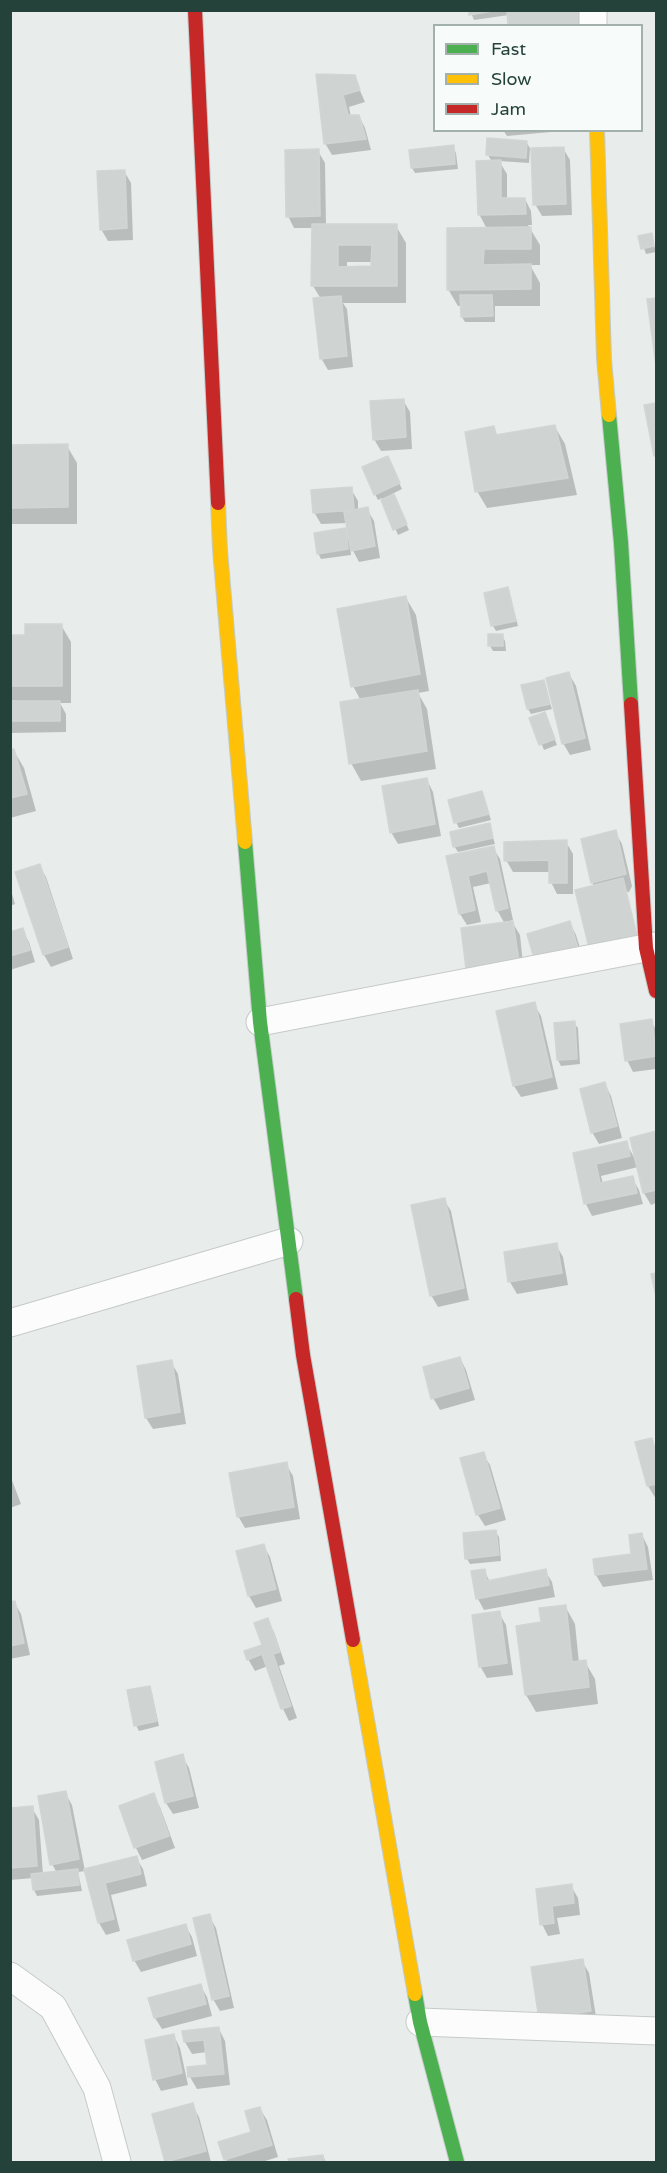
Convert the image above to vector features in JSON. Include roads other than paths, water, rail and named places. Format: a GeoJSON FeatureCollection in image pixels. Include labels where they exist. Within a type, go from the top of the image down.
{"type":"FeatureCollection","features":[{"type":"Feature","properties":{"kind":"main road"},"geometry":{"type":"LineString","coordinates":[[195,10],[220,549],[260,1022],[303,1355],[420,2022],[457,2163]]}},
{"type":"Feature","properties":{"kind":"main road"},"geometry":{"type":"LineString","coordinates":[[597,132],[604,359],[621,543],[651,947],[657,991]]}},
{"type":"Feature","properties":{"kind":"street"},"geometry":{"type":"LineString","coordinates":[[260,1022],[651,947]]}},
{"type":"Feature","properties":{"kind":"street"},"geometry":{"type":"LineString","coordinates":[[10,1323],[289,1241]]}},
{"type":"Feature","properties":{"kind":"street"},"geometry":{"type":"LineString","coordinates":[[10,1976],[53,2007],[97,2088],[117,2163]]}},
{"type":"Feature","properties":{"kind":"street"},"geometry":{"type":"LineString","coordinates":[[420,2022],[657,2031]]}}]}
